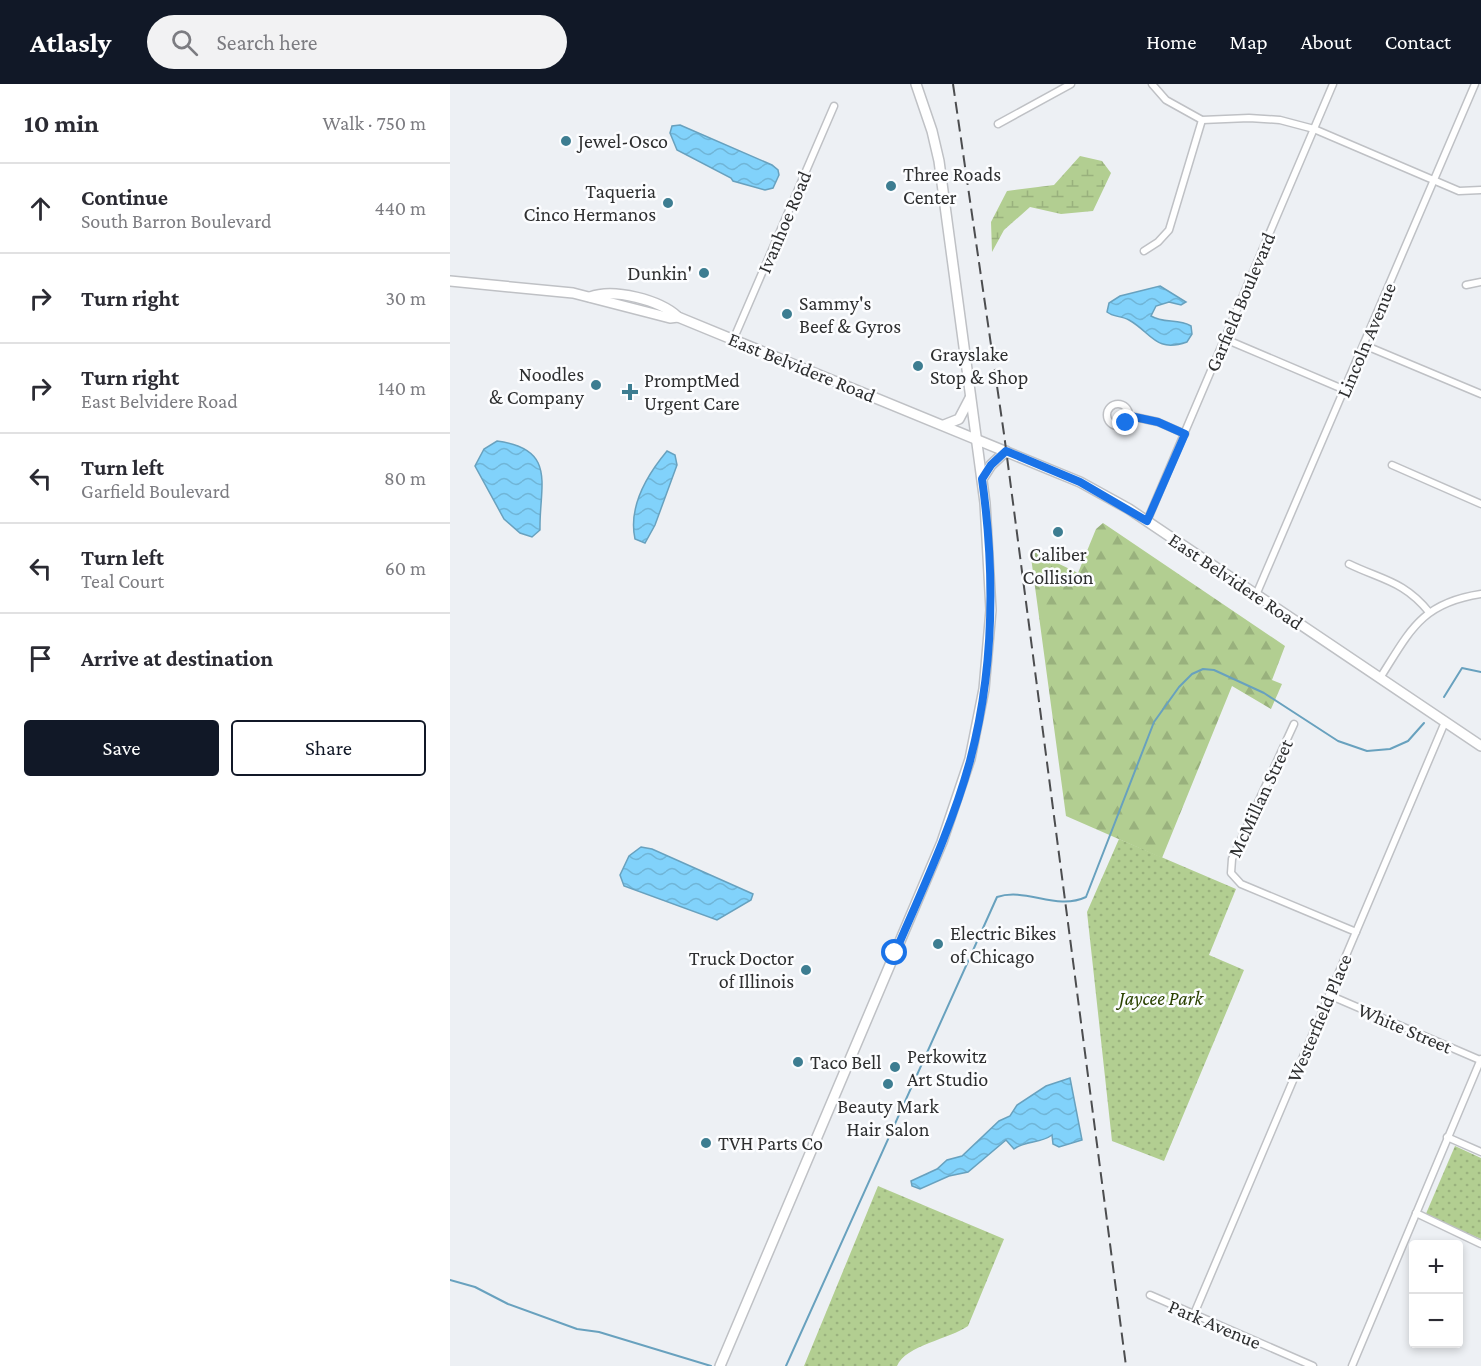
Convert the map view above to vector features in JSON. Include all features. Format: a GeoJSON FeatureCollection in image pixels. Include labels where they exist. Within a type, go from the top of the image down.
{"type":"FeatureCollection","features":[{"type":"Feature","properties":{"kind":"main road"},"geometry":{"type":"LineString","coordinates":[[721,1362],[942,842],[970,759],[984,689],[991,610],[982,479],[939,161],[932,131],[916,84]]}},
{"type":"Feature","properties":{"kind":"main road","name":"East Belvidere Road"},"geometry":{"type":"LineString","coordinates":[[450,281],[548,290],[590,297],[600,302],[670,318],[678,317],[734,338],[1080,482],[1147,521],[1481,747]]}},
{"type":"Feature","properties":{"kind":"main road"},"geometry":{"type":"LineString","coordinates":[[943,425],[959,419],[971,396]]}},
{"type":"Feature","properties":{"kind":"main road"},"geometry":{"type":"LineString","coordinates":[[982,479],[991,465],[1006,451]]}},
{"type":"Feature","properties":{"kind":"street"},"geometry":{"type":"LineString","coordinates":[[998,124],[1071,84]]}},
{"type":"Feature","properties":{"kind":"street"},"geometry":{"type":"LineString","coordinates":[[1152,84],[1166,100],[1203,120],[1250,118],[1280,120],[1314,129],[1459,191],[1481,190]]}},
{"type":"Feature","properties":{"kind":"street","name":"Garfield Boulevard"},"geometry":{"type":"LineString","coordinates":[[1147,521],[1334,84]]}},
{"type":"Feature","properties":{"kind":"street","name":"Lincoln Avenue"},"geometry":{"type":"LineString","coordinates":[[1256,595],[1475,84]]}},
{"type":"Feature","properties":{"kind":"street","name":"Ivanhoe Road"},"geometry":{"type":"LineString","coordinates":[[734,338],[834,106]]}},
{"type":"Feature","properties":{"kind":"street"},"geometry":{"type":"LineString","coordinates":[[1144,252],[1169,230],[1203,120]]}},
{"type":"Feature","properties":{"kind":"street"},"geometry":{"type":"LineString","coordinates":[[1466,285],[1481,282]]}},
{"type":"Feature","properties":{"kind":"street"},"geometry":{"type":"LineString","coordinates":[[1225,339],[1345,390]]}},
{"type":"Feature","properties":{"kind":"street"},"geometry":{"type":"LineString","coordinates":[[1364,345],[1481,393]]}},
{"type":"Feature","properties":{"kind":"street"},"geometry":{"type":"LineString","coordinates":[[1130,416],[1158,422],[1185,434]]}},
{"type":"Feature","properties":{"kind":"street"},"geometry":{"type":"LineString","coordinates":[[1392,465],[1481,504]]}},
{"type":"Feature","properties":{"kind":"street"},"geometry":{"type":"LineString","coordinates":[[1349,564],[1397,583],[1419,600],[1429,612]]}},
{"type":"Feature","properties":{"kind":"street"},"geometry":{"type":"LineString","coordinates":[[1380,678],[1403,642],[1429,612],[1452,600],[1481,594]]}},
{"type":"Feature","properties":{"kind":"street","name":"Westerfield Place"},"geometry":{"type":"LineString","coordinates":[[1194,1314],[1445,722]]}},
{"type":"Feature","properties":{"kind":"street","name":"McMillan Street"},"geometry":{"type":"LineString","coordinates":[[1294,724],[1232,859],[1231,873],[1241,884],[1356,932]]}},
{"type":"Feature","properties":{"kind":"street","name":"White Street"},"geometry":{"type":"LineString","coordinates":[[1329,995],[1481,1060]]}},
{"type":"Feature","properties":{"kind":"street"},"geometry":{"type":"LineString","coordinates":[[1352,1366],[1481,1060]]}},
{"type":"Feature","properties":{"kind":"street"},"geometry":{"type":"LineString","coordinates":[[1447,1137],[1481,1152]]}},
{"type":"Feature","properties":{"kind":"street"},"geometry":{"type":"LineString","coordinates":[[1416,1213],[1481,1244]]}},
{"type":"Feature","properties":{"kind":"street","name":"Park Avenue"},"geometry":{"type":"LineString","coordinates":[[1150,1296],[1194,1314],[1296,1363],[1313,1366]]}},
{"type":"Feature","properties":{"kind":"green space"},"geometry":{"type":"Polygon","coordinates":[[[1080,156],[1102,161],[1111,173],[1093,211],[1061,214],[1030,207],[1004,230],[992,252],[991,222],[1007,191],[1054,185],[1080,156]]]}},
{"type":"Feature","properties":{"kind":"green space"},"geometry":{"type":"Polygon","coordinates":[[[1103,523],[1285,646],[1272,680],[1282,684],[1271,709],[1232,686],[1162,858],[1066,816],[1030,550],[1078,573],[1096,529],[1103,523]]]}},
{"type":"Feature","properties":{"kind":"green space","name":"Jaycee Park"},"geometry":{"type":"Polygon","coordinates":[[[1119,839],[1236,889],[1209,955],[1244,970],[1164,1161],[1112,1141],[1087,912],[1119,839]]]}},
{"type":"Feature","properties":{"kind":"green space"},"geometry":{"type":"Polygon","coordinates":[[[1455,1146],[1481,1158],[1481,1239],[1425,1216],[1455,1146]]]}},
{"type":"Feature","properties":{"kind":"green space"},"geometry":{"type":"Polygon","coordinates":[[[878,1186],[1004,1239],[968,1326],[909,1353],[897,1366],[804,1366],[878,1186]]]}},
{"type":"Feature","properties":{"kind":"water"},"geometry":{"type":"Polygon","coordinates":[[[680,125],[772,165],[778,170],[779,175],[773,188],[765,190],[733,181],[677,150],[670,133],[672,126],[680,125]]]}},
{"type":"Feature","properties":{"kind":"water"},"geometry":{"type":"Polygon","coordinates":[[[1160,286],[1186,302],[1181,305],[1169,302],[1156,306],[1151,316],[1191,326],[1192,334],[1187,342],[1176,345],[1161,343],[1129,320],[1107,312],[1109,303],[1120,296],[1160,286]]]}},
{"type":"Feature","properties":{"kind":"water"},"geometry":{"type":"Polygon","coordinates":[[[497,441],[516,445],[529,452],[537,461],[542,485],[540,530],[532,537],[520,533],[504,519],[475,466],[484,449],[497,441]]]}},
{"type":"Feature","properties":{"kind":"water"},"geometry":{"type":"Polygon","coordinates":[[[667,451],[675,455],[677,465],[655,525],[645,543],[635,539],[634,515],[646,481],[667,451]]]}},
{"type":"Feature","properties":{"kind":"water"},"geometry":{"type":"Polygon","coordinates":[[[641,847],[652,849],[753,894],[751,900],[717,920],[624,886],[620,875],[629,856],[641,847]]]}},
{"type":"Feature","properties":{"kind":"water"},"geometry":{"type":"Polygon","coordinates":[[[1070,1078],[1082,1140],[1059,1147],[1053,1144],[1052,1135],[1014,1149],[1006,1140],[968,1172],[949,1176],[920,1189],[912,1186],[911,1181],[937,1169],[947,1160],[962,1156],[999,1121],[1010,1116],[1017,1105],[1046,1086],[1070,1078]]]}},
{"type":"Feature","properties":{"kind":"waterway"},"geometry":{"type":"LineString","coordinates":[[1444,697],[1462,668],[1481,672]]}},
{"type":"Feature","properties":{"kind":"waterway"},"geometry":{"type":"LineString","coordinates":[[786,1366],[997,897],[1019,895],[1064,902],[1086,897],[1154,722],[1179,687],[1192,674],[1203,669],[1214,670],[1264,693],[1338,741],[1367,751],[1390,749],[1408,741],[1424,723]]}},
{"type":"Feature","properties":{"kind":"waterway"},"geometry":{"type":"LineString","coordinates":[[450,1280],[475,1287],[508,1304],[577,1329],[599,1332],[711,1366]]}},
{"type":"Feature","properties":{"kind":"railway"},"geometry":{"type":"LineString","coordinates":[[953,84],[1004,434],[1126,1366]]}},
{"type":"Feature","properties":{"kind":"place","name":"Jewel-Osco"},"geometry":{"type":"Point","coordinates":[566,141]}},
{"type":"Feature","properties":{"kind":"place","name":"Three Roads Center"},"geometry":{"type":"Point","coordinates":[891,186]}},
{"type":"Feature","properties":{"kind":"place","name":"Taqueria Cinco Hermanos"},"geometry":{"type":"Point","coordinates":[668,203]}},
{"type":"Feature","properties":{"kind":"place","name":"Dunkin'"},"geometry":{"type":"Point","coordinates":[704,273]}},
{"type":"Feature","properties":{"kind":"place","name":"Sammy's Beef & Gyros"},"geometry":{"type":"Point","coordinates":[787,314]}},
{"type":"Feature","properties":{"kind":"place","name":"Grayslake Stop & Shop"},"geometry":{"type":"Point","coordinates":[918,366]}},
{"type":"Feature","properties":{"kind":"place","name":"Noodles & Company"},"geometry":{"type":"Point","coordinates":[596,385]}},
{"type":"Feature","properties":{"kind":"place","name":"PromptMed Urgent Care"},"geometry":{"type":"Point","coordinates":[630,392]}},
{"type":"Feature","properties":{"kind":"place","name":"Caliber Collision"},"geometry":{"type":"Point","coordinates":[1058,532]}},
{"type":"Feature","properties":{"kind":"place","name":"Electric Bikes of Chicago"},"geometry":{"type":"Point","coordinates":[938,944]}},
{"type":"Feature","properties":{"kind":"place","name":"Truck Doctor of Illinois"},"geometry":{"type":"Point","coordinates":[806,970]}},
{"type":"Feature","properties":{"kind":"place","name":"Taco Bell"},"geometry":{"type":"Point","coordinates":[798,1062]}},
{"type":"Feature","properties":{"kind":"place","name":"Perkowitz Art Studio"},"geometry":{"type":"Point","coordinates":[895,1067]}},
{"type":"Feature","properties":{"kind":"place","name":"Beauty Mark Hair Salon"},"geometry":{"type":"Point","coordinates":[888,1084]}},
{"type":"Feature","properties":{"kind":"place","name":"TVH Parts Co"},"geometry":{"type":"Point","coordinates":[706,1143]}},
{"type":"Feature","properties":{"kind":"route"},"geometry":{"type":"LineString","coordinates":[[895,953],[957,802],[970,759],[984,689],[991,610],[982,479],[991,465],[1006,451],[1080,482],[1147,521],[1185,434],[1158,422],[1130,416],[1126,423]]}}]}
